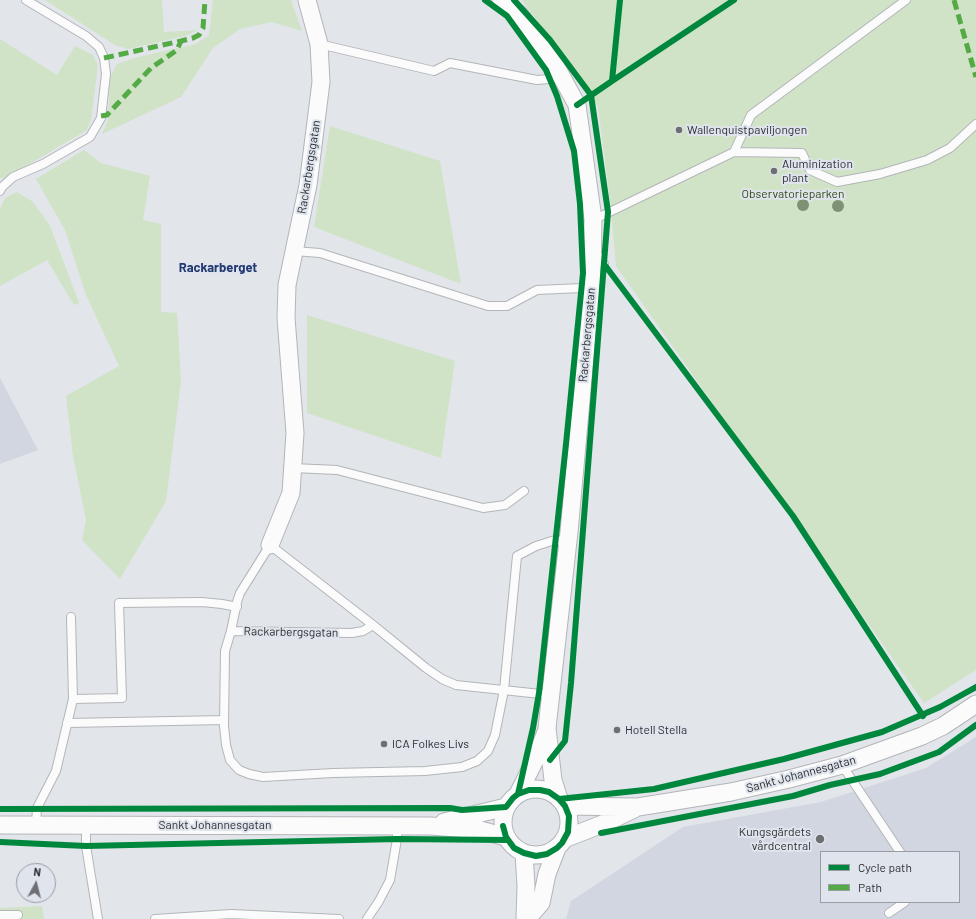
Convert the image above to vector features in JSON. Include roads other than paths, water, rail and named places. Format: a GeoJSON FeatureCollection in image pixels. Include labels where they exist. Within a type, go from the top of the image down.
{"type":"FeatureCollection","features":[{"type":"Feature","properties":{"kind":"street","name":"Rackarbergsgatan"},"geometry":{"type":"LineString","coordinates":[[270,545],[291,493],[295,433],[286,312],[287,285],[310,170],[321,82],[319,44],[307,0]]}},
{"type":"Feature","properties":{"kind":"street","name":"Rackarbergsgatan"},"geometry":{"type":"LineString","coordinates":[[501,0],[520,15],[562,76],[576,105],[593,219],[591,289],[568,542],[547,728],[553,780],[562,802]]}},
{"type":"Feature","properties":{"kind":"street","name":"Sankt Johannesgatan"},"geometry":{"type":"LineString","coordinates":[[562,802],[638,807],[731,792],[842,765],[922,736],[943,726],[976,704]]}},
{"type":"Feature","properties":{"kind":"street","name":"Rackarbergsgatan"},"geometry":{"type":"LineString","coordinates":[[518,794],[535,760],[547,728]]}},
{"type":"Feature","properties":{"kind":"street"},"geometry":{"type":"LineString","coordinates":[[526,919],[541,904],[547,874],[569,826],[569,816],[562,802],[550,792],[529,790],[518,794],[513,798],[506,807],[503,826],[506,837],[514,848],[524,853],[536,856],[547,854],[561,843]]}},
{"type":"Feature","properties":{"kind":"street","name":"Sankt Johannesgatan"},"geometry":{"type":"LineString","coordinates":[[430,826],[506,807]]}},
{"type":"Feature","properties":{"kind":"street","name":"Sankt Johannesgatan"},"geometry":{"type":"LineString","coordinates":[[561,843],[638,807]]}},
{"type":"Feature","properties":{"kind":"street","name":"Sankt Johannesgatan"},"geometry":{"type":"LineString","coordinates":[[0,825],[430,826],[480,830],[506,837]]}},
{"type":"Feature","properties":{"kind":"street"},"geometry":{"type":"LineString","coordinates":[[524,853],[526,919]]}},
{"type":"Feature","properties":{"kind":"lane"},"geometry":{"type":"LineString","coordinates":[[1,186],[12,177],[43,164],[90,137],[101,118],[106,74],[104,58],[98,47],[86,36],[26,0]]}},
{"type":"Feature","properties":{"kind":"lane"},"geometry":{"type":"LineString","coordinates":[[734,152],[751,115],[906,0]]}},
{"type":"Feature","properties":{"kind":"lane"},"geometry":{"type":"LineString","coordinates":[[319,44],[434,71],[450,63],[536,80],[549,80],[562,76]]}},
{"type":"Feature","properties":{"kind":"lane"},"geometry":{"type":"LineString","coordinates":[[604,264],[596,252],[593,219],[734,152],[802,153],[810,170],[837,182],[880,174],[927,160],[950,148],[976,124]]}},
{"type":"Feature","properties":{"kind":"lane"},"geometry":{"type":"LineString","coordinates":[[294,251],[320,253],[488,306],[507,306],[537,290],[591,289]]}},
{"type":"Feature","properties":{"kind":"lane"},"geometry":{"type":"LineString","coordinates":[[293,468],[337,470],[483,508],[505,505],[524,491]]}},
{"type":"Feature","properties":{"kind":"lane"},"geometry":{"type":"LineString","coordinates":[[231,631],[225,651],[224,720],[226,745],[230,760],[239,770],[264,777],[433,770],[462,767],[476,761],[488,751],[495,735],[504,690],[517,556],[536,546],[555,540],[568,542]]}},
{"type":"Feature","properties":{"kind":"lane"},"geometry":{"type":"LineString","coordinates":[[270,545],[442,679],[456,685],[550,695]]}},
{"type":"Feature","properties":{"kind":"lane","name":"Rackarbergsgatan"},"geometry":{"type":"LineString","coordinates":[[270,545],[240,593],[231,631],[352,633],[363,631],[373,625]]}},
{"type":"Feature","properties":{"kind":"lane"},"geometry":{"type":"LineString","coordinates":[[74,699],[122,698],[119,603],[202,602],[237,607]]}},
{"type":"Feature","properties":{"kind":"lane"},"geometry":{"type":"LineString","coordinates":[[36,825],[37,808],[56,770],[74,699],[71,617]]}},
{"type":"Feature","properties":{"kind":"lane"},"geometry":{"type":"LineString","coordinates":[[67,723],[224,720]]}},
{"type":"Feature","properties":{"kind":"lane"},"geometry":{"type":"LineString","coordinates":[[842,765],[899,851]]}},
{"type":"Feature","properties":{"kind":"lane"},"geometry":{"type":"LineString","coordinates":[[86,825],[86,846],[98,919]]}},
{"type":"Feature","properties":{"kind":"lane"},"geometry":{"type":"LineString","coordinates":[[367,919],[390,880],[397,839],[397,826]]}},
{"type":"Feature","properties":{"kind":"lane"},"geometry":{"type":"LineString","coordinates":[[889,913],[904,903]]}},
{"type":"Feature","properties":{"kind":"lane"},"geometry":{"type":"LineString","coordinates":[[155,919],[231,914],[340,919]]}},
{"type":"Feature","properties":{"kind":"lane"},"geometry":{"type":"LineString","coordinates":[[0,916],[18,916]]}},
{"type":"Feature","properties":{"kind":"place","name":"Wallenquistpaviljongen"},"geometry":{"type":"Point","coordinates":[679,130]}},
{"type":"Feature","properties":{"kind":"place","name":"Aluminization plant"},"geometry":{"type":"Point","coordinates":[774,171]}},
{"type":"Feature","properties":{"kind":"place","name":"Hotell Stella"},"geometry":{"type":"Point","coordinates":[617,730]}},
{"type":"Feature","properties":{"kind":"place","name":"ICA Folkes Livs"},"geometry":{"type":"Point","coordinates":[384,744]}},
{"type":"Feature","properties":{"kind":"place","name":"Kungsgärdets vårdcentral"},"geometry":{"type":"Point","coordinates":[820,839]}},
{"type":"Feature","properties":{"kind":"district","name":"Rackarberget"},"geometry":{"type":"Point","coordinates":[218,268]}},
{"type":"Feature","properties":{"kind":"park label","name":"Observatorieparken"},"geometry":{"type":"Point","coordinates":[793,194]}}]}
